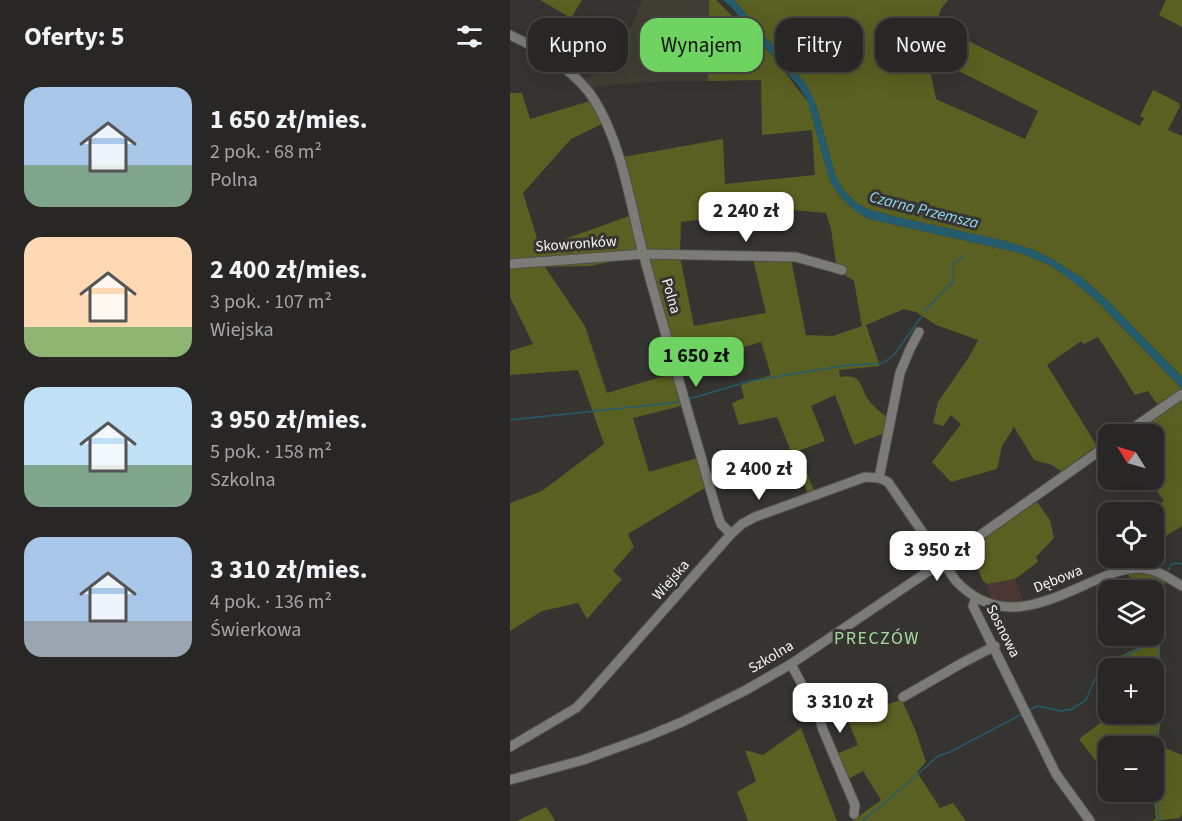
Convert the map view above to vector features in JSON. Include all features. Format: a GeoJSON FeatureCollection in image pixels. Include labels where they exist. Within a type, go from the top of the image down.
{"type":"FeatureCollection","features":[{"type":"Feature","properties":{"kind":"street","name":"Polna"},"geometry":{"type":"LineString","coordinates":[[510,35],[532,47],[582,84],[602,114],[616,148],[718,516],[721,524],[731,534]]}},
{"type":"Feature","properties":{"kind":"street","name":"Skowronków"},"geometry":{"type":"LineString","coordinates":[[510,264],[644,254],[796,257],[842,270]]}},
{"type":"Feature","properties":{"kind":"street"},"geometry":{"type":"LineString","coordinates":[[879,478],[900,373],[909,349],[920,332]]}},
{"type":"Feature","properties":{"kind":"street"},"geometry":{"type":"LineString","coordinates":[[1139,424],[1182,394]]}},
{"type":"Feature","properties":{"kind":"street","name":"Szkolna"},"geometry":{"type":"LineString","coordinates":[[510,780],[604,753],[682,722],[736,695],[790,664],[942,562],[1098,452]]}},
{"type":"Feature","properties":{"kind":"street","name":"Wiejska"},"geometry":{"type":"LineString","coordinates":[[510,747],[576,708],[731,534],[747,521],[857,479],[879,478]]}},
{"type":"Feature","properties":{"kind":"street","name":"Sosnowa"},"geometry":{"type":"LineString","coordinates":[[879,478],[888,482],[942,562],[962,587],[976,597],[974,606],[1056,774],[1090,821]]}},
{"type":"Feature","properties":{"kind":"street","name":"Dębowa"},"geometry":{"type":"LineString","coordinates":[[976,597],[1003,606],[1034,605],[1120,570],[1136,568],[1154,571],[1182,586]]}},
{"type":"Feature","properties":{"kind":"street"},"geometry":{"type":"LineString","coordinates":[[903,697],[995,646]]}},
{"type":"Feature","properties":{"kind":"street"},"geometry":{"type":"LineString","coordinates":[[790,664],[819,717],[855,805],[854,814]]}},
{"type":"Feature","properties":{"kind":"shaded area"},"geometry":{"type":"Polygon","coordinates":[[[642,0],[709,0],[709,18],[640,18],[640,72],[708,72],[708,81],[647,82],[597,86],[589,89],[581,78],[609,72],[628,72],[628,33],[642,0]]]}},
{"type":"Feature","properties":{"kind":"shaded area"},"geometry":{"type":"Polygon","coordinates":[[[1015,579],[1024,603],[991,600],[987,584],[1015,579]]]}},
{"type":"Feature","properties":{"kind":"green space"},"geometry":{"type":"Polygon","coordinates":[[[540,0],[582,0],[571,18],[540,0]]]}},
{"type":"Feature","properties":{"kind":"green space"},"geometry":{"type":"Polygon","coordinates":[[[709,0],[716,0],[734,18],[709,18],[709,0]]]}},
{"type":"Feature","properties":{"kind":"green space"},"geometry":{"type":"Polygon","coordinates":[[[734,0],[948,0],[941,9],[938,18],[875,18],[875,72],[930,72],[936,99],[1025,139],[1038,111],[961,72],[967,72],[967,40],[1140,126],[1144,118],[1140,116],[1153,90],[1179,103],[1180,106],[1168,130],[1182,136],[1182,377],[1106,299],[1081,277],[1050,258],[1034,250],[1005,241],[897,217],[867,209],[855,202],[842,188],[835,174],[816,105],[806,84],[796,72],[863,72],[863,18],[775,18],[775,48],[763,34],[763,18],[749,18],[734,0]]]}},
{"type":"Feature","properties":{"kind":"green space"},"geometry":{"type":"Polygon","coordinates":[[[1166,0],[1182,0],[1182,27],[1159,15],[1166,0]]]}},
{"type":"Feature","properties":{"kind":"green space"},"geometry":{"type":"Polygon","coordinates":[[[763,46],[775,59],[775,72],[785,72],[808,102],[830,181],[842,198],[852,207],[869,219],[1020,253],[1050,265],[1095,299],[1182,389],[1157,404],[1148,391],[1135,395],[1098,337],[1084,344],[1081,341],[1047,365],[1097,446],[1061,471],[1052,465],[1034,460],[1014,427],[1002,446],[997,469],[951,482],[932,462],[961,424],[951,415],[943,426],[933,423],[938,402],[978,340],[936,325],[916,312],[904,309],[866,325],[880,366],[839,370],[840,377],[848,376],[857,379],[870,402],[889,419],[887,432],[854,445],[835,395],[811,406],[825,441],[798,451],[814,491],[808,494],[777,417],[739,425],[732,403],[744,398],[741,385],[771,375],[761,342],[677,367],[649,258],[680,257],[694,326],[766,313],[753,259],[791,259],[806,335],[833,336],[862,326],[854,281],[837,270],[831,229],[826,213],[781,209],[681,222],[680,254],[648,251],[623,157],[723,139],[725,184],[815,175],[812,130],[762,135],[761,80],[708,81],[708,72],[763,72],[763,46]]]}},
{"type":"Feature","properties":{"kind":"green space"},"geometry":{"type":"Polygon","coordinates":[[[510,93],[522,93],[530,119],[590,101],[602,124],[571,139],[523,193],[540,248],[629,216],[643,256],[589,266],[545,267],[585,326],[607,393],[677,372],[685,405],[633,418],[649,472],[700,457],[708,486],[628,534],[634,547],[613,571],[622,579],[587,619],[578,603],[542,611],[510,631],[510,503],[542,491],[604,444],[578,370],[510,375],[510,351],[533,344],[510,297],[510,93]]]}},
{"type":"Feature","properties":{"kind":"green space"},"geometry":{"type":"Polygon","coordinates":[[[1182,399],[1182,526],[1164,537],[1164,501],[1156,490],[1164,490],[1164,424],[1146,424],[1182,399]]]}},
{"type":"Feature","properties":{"kind":"green space"},"geometry":{"type":"Polygon","coordinates":[[[1037,502],[1050,520],[1054,538],[1036,557],[1038,562],[1015,579],[987,584],[983,581],[976,564],[978,557],[975,548],[982,545],[983,539],[1037,502]]]}},
{"type":"Feature","properties":{"kind":"green space"},"geometry":{"type":"Polygon","coordinates":[[[1127,572],[1154,573],[1166,580],[1164,586],[1164,580],[1131,580],[1127,572]]]}},
{"type":"Feature","properties":{"kind":"green space"},"geometry":{"type":"Polygon","coordinates":[[[1141,646],[1160,646],[1160,658],[1116,658],[1141,646]]]}},
{"type":"Feature","properties":{"kind":"green space"},"geometry":{"type":"Polygon","coordinates":[[[902,700],[926,762],[917,772],[940,808],[953,803],[966,821],[852,821],[881,800],[863,771],[846,780],[836,754],[858,745],[846,716],[902,700]]]}},
{"type":"Feature","properties":{"kind":"green space"},"geometry":{"type":"Polygon","coordinates":[[[1099,724],[1160,724],[1159,736],[1151,736],[1151,734],[1148,736],[1098,736],[1098,764],[1079,739],[1099,724]]]}},
{"type":"Feature","properties":{"kind":"green space"},"geometry":{"type":"Polygon","coordinates":[[[801,728],[837,821],[748,821],[737,792],[756,781],[745,750],[763,755],[801,728]]]}},
{"type":"Feature","properties":{"kind":"green space"},"geometry":{"type":"Polygon","coordinates":[[[1164,748],[1182,755],[1182,813],[1180,818],[1152,821],[1156,818],[1154,802],[1164,802],[1164,748]]]}},
{"type":"Feature","properties":{"kind":"green space"},"geometry":{"type":"Polygon","coordinates":[[[546,807],[554,821],[517,821],[546,807]]]}},
{"type":"Feature","properties":{"kind":"water"},"geometry":{"type":"Polygon","coordinates":[[[723,0],[734,0],[749,18],[740,18],[723,0]]]}},
{"type":"Feature","properties":{"kind":"water"},"geometry":{"type":"Polygon","coordinates":[[[763,34],[775,48],[775,59],[763,44],[763,34]]]}},
{"type":"Feature","properties":{"kind":"water"},"geometry":{"type":"Polygon","coordinates":[[[786,72],[796,72],[806,84],[816,105],[835,174],[842,188],[855,202],[867,209],[897,217],[1005,241],[1034,250],[1050,258],[1081,277],[1106,299],[1182,377],[1182,389],[1095,299],[1050,265],[1020,253],[869,219],[851,208],[830,181],[808,102],[786,72]]]}},
{"type":"Feature","properties":{"kind":"waterway"},"geometry":{"type":"LineString","coordinates":[[925,311],[953,283],[953,264],[965,255]]}},
{"type":"Feature","properties":{"kind":"waterway"},"geometry":{"type":"LineString","coordinates":[[689,399],[750,381],[842,366],[883,363],[894,355],[922,316]]}},
{"type":"Feature","properties":{"kind":"waterway"},"geometry":{"type":"LineString","coordinates":[[510,420],[680,402]]}},
{"type":"Feature","properties":{"kind":"waterway"},"geometry":{"type":"LineString","coordinates":[[1167,572],[1171,565],[1182,564]]}},
{"type":"Feature","properties":{"kind":"waterway"},"geometry":{"type":"LineString","coordinates":[[1156,736],[1162,684],[1154,605],[1164,579]]}},
{"type":"Feature","properties":{"kind":"waterway"},"geometry":{"type":"LineString","coordinates":[[1030,710],[1037,706],[1061,711],[1072,709],[1086,700],[1102,668],[1144,646]]}},
{"type":"Feature","properties":{"kind":"waterway"},"geometry":{"type":"LineString","coordinates":[[862,821],[938,756],[1022,714]]}},
{"type":"Feature","properties":{"kind":"waterway"},"geometry":{"type":"LineString","coordinates":[[1157,802],[1159,821]]}},
{"type":"Feature","properties":{"kind":"district","name":"PRECZÓW"},"geometry":{"type":"Point","coordinates":[877,638]}},
{"type":"Feature","properties":{"kind":"water label","name":"Czarna Przemsza"},"geometry":{"type":"Point","coordinates":[924,210]}}]}
